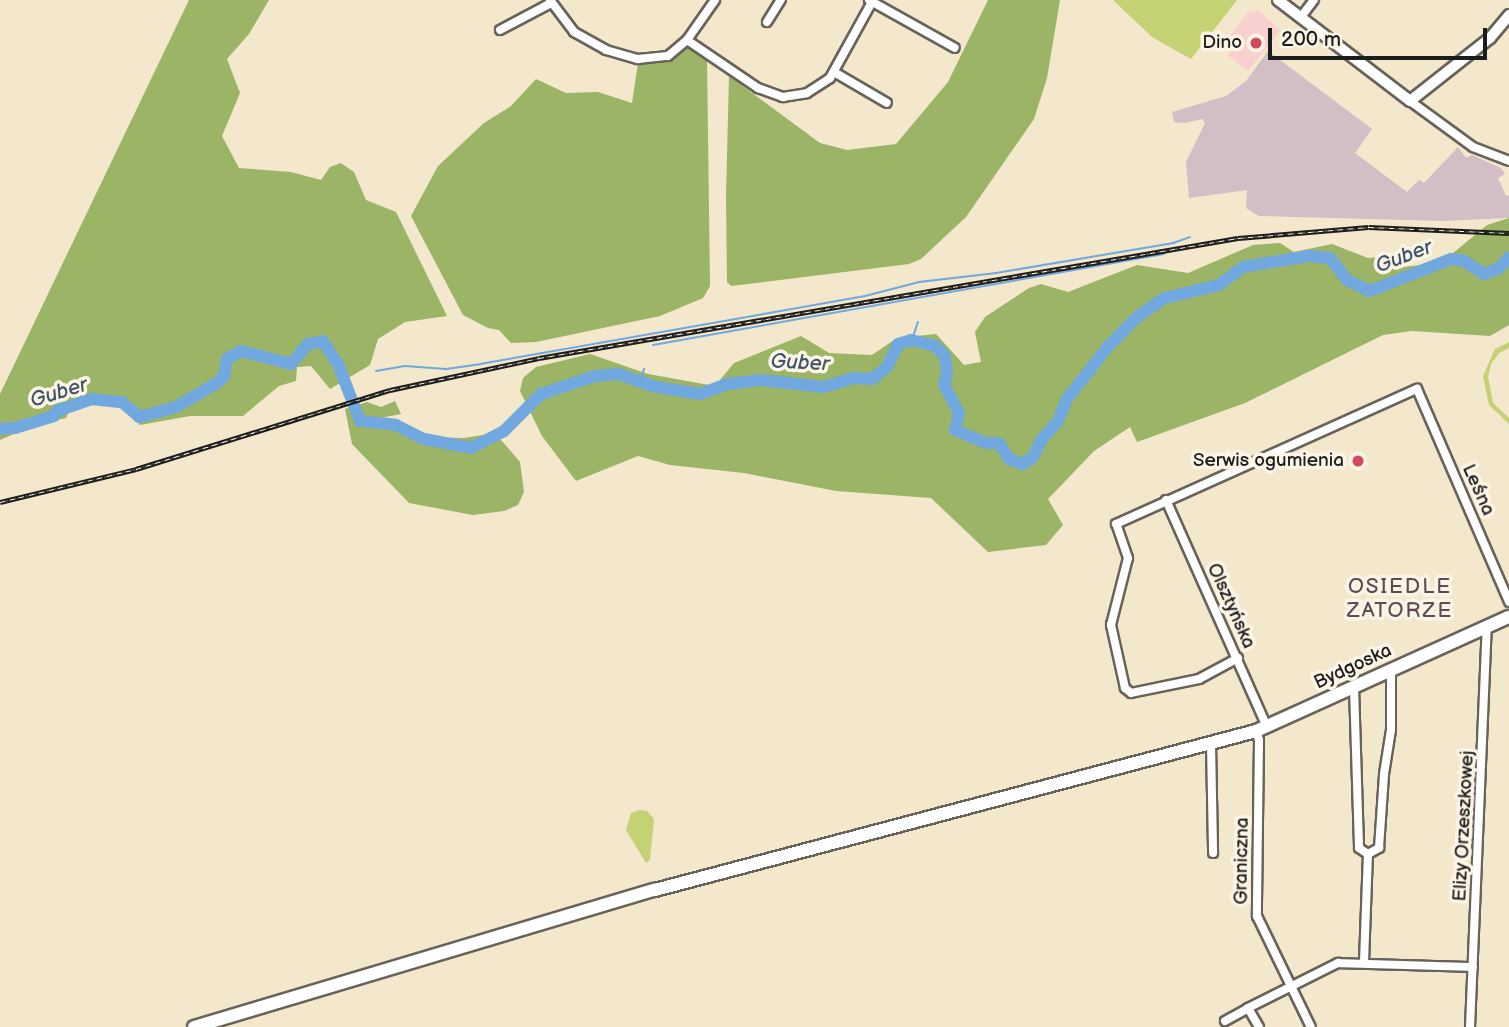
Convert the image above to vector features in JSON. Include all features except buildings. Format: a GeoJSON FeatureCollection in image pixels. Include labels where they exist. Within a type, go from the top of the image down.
{"type":"FeatureCollection","features":[{"type":"Feature","properties":{"kind":"main road","name":"Bydgoska"},"geometry":{"type":"LineString","coordinates":[[194,1027],[655,890],[1262,729],[1509,617]]}},
{"type":"Feature","properties":{"kind":"street"},"geometry":{"type":"LineString","coordinates":[[500,30],[551,2],[574,32],[606,50],[638,59],[668,56],[687,40],[715,0]]}},
{"type":"Feature","properties":{"kind":"street"},"geometry":{"type":"LineString","coordinates":[[766,22],[781,0]]}},
{"type":"Feature","properties":{"kind":"street"},"geometry":{"type":"LineString","coordinates":[[1278,0],[1473,147],[1509,162]]}},
{"type":"Feature","properties":{"kind":"street"},"geometry":{"type":"LineString","coordinates":[[1301,17],[1314,0]]}},
{"type":"Feature","properties":{"kind":"street"},"geometry":{"type":"LineString","coordinates":[[687,40],[758,88],[783,97],[807,93],[830,78],[872,1],[955,48]]}},
{"type":"Feature","properties":{"kind":"street"},"geometry":{"type":"LineString","coordinates":[[1410,101],[1490,38],[1509,15]]}},
{"type":"Feature","properties":{"kind":"street"},"geometry":{"type":"LineString","coordinates":[[834,72],[887,103]]}},
{"type":"Feature","properties":{"kind":"street","name":"Leśna"},"geometry":{"type":"LineString","coordinates":[[1166,500],[1417,389],[1509,603]]}},
{"type":"Feature","properties":{"kind":"street"},"geometry":{"type":"LineString","coordinates":[[1166,500],[1116,524],[1128,558],[1111,625],[1125,688],[1131,693],[1199,680],[1238,658]]}},
{"type":"Feature","properties":{"kind":"street","name":"Olsztyńska"},"geometry":{"type":"LineString","coordinates":[[1166,500],[1238,658],[1262,729]]}},
{"type":"Feature","properties":{"kind":"street","name":"Elizy Orzeszkowej"},"geometry":{"type":"LineString","coordinates":[[1470,1027],[1487,626]]}},
{"type":"Feature","properties":{"kind":"street"},"geometry":{"type":"LineString","coordinates":[[1368,854],[1379,848],[1384,774],[1391,730],[1391,670]]}},
{"type":"Feature","properties":{"kind":"street"},"geometry":{"type":"LineString","coordinates":[[1354,687],[1359,848],[1368,854]]}},
{"type":"Feature","properties":{"kind":"street","name":"Graniczna"},"geometry":{"type":"LineString","coordinates":[[1262,729],[1259,740],[1257,916],[1311,1027]]}},
{"type":"Feature","properties":{"kind":"street"},"geometry":{"type":"LineString","coordinates":[[1211,744],[1213,853]]}},
{"type":"Feature","properties":{"kind":"street"},"geometry":{"type":"LineString","coordinates":[[1364,962],[1368,854]]}},
{"type":"Feature","properties":{"kind":"street"},"geometry":{"type":"LineString","coordinates":[[1225,1021],[1290,985],[1338,963],[1474,967]]}},
{"type":"Feature","properties":{"kind":"street"},"geometry":{"type":"LineString","coordinates":[[1248,1008],[1259,1027]]}},
{"type":"Feature","properties":{"kind":"shaded area"},"geometry":{"type":"Polygon","coordinates":[[[1257,9],[1280,30],[1248,71],[1228,56],[1232,41],[1230,36],[1250,10],[1254,13],[1257,9]]]}},
{"type":"Feature","properties":{"kind":"shaded area"},"geometry":{"type":"Polygon","coordinates":[[[1268,51],[1372,129],[1355,153],[1407,192],[1419,180],[1424,183],[1458,147],[1466,158],[1472,155],[1501,168],[1505,174],[1498,178],[1506,196],[1509,195],[1509,218],[1442,221],[1259,216],[1246,208],[1247,190],[1189,198],[1186,162],[1205,123],[1202,119],[1185,123],[1174,122],[1172,112],[1226,96],[1246,81],[1268,51]]]}},
{"type":"Feature","properties":{"kind":"green space"},"geometry":{"type":"Polygon","coordinates":[[[189,0],[269,0],[249,34],[227,59],[240,93],[222,136],[239,168],[291,172],[321,180],[330,167],[341,163],[354,172],[366,200],[396,212],[447,316],[405,322],[378,339],[370,365],[330,389],[311,366],[297,367],[296,381],[279,386],[243,416],[190,416],[140,425],[119,405],[103,401],[69,411],[66,418],[35,425],[0,440],[0,394],[189,0]]]}},
{"type":"Feature","properties":{"kind":"green space"},"geometry":{"type":"Polygon","coordinates":[[[988,0],[1060,0],[1047,78],[1034,119],[966,217],[921,259],[909,264],[731,286],[727,282],[726,196],[729,76],[820,143],[847,150],[896,144],[948,82],[988,0]]]}},
{"type":"Feature","properties":{"kind":"green space"},"geometry":{"type":"Polygon","coordinates":[[[1113,0],[1237,0],[1191,59],[1152,37],[1113,0]]]}},
{"type":"Feature","properties":{"kind":"green space"},"geometry":{"type":"Polygon","coordinates":[[[688,45],[707,59],[710,286],[703,298],[660,316],[536,342],[511,343],[499,330],[488,328],[463,315],[411,216],[438,166],[484,123],[511,106],[536,79],[566,93],[598,92],[632,103],[638,63],[670,58],[688,45]]]}},
{"type":"Feature","properties":{"kind":"green space"},"geometry":{"type":"Polygon","coordinates":[[[1509,218],[1509,325],[1490,336],[1412,331],[1383,335],[1245,403],[1137,442],[1130,427],[1094,451],[1048,499],[1063,525],[1046,545],[988,552],[931,498],[836,491],[744,473],[670,465],[638,456],[576,481],[542,436],[520,391],[523,378],[536,367],[590,354],[648,374],[715,386],[734,363],[801,336],[829,353],[872,355],[897,338],[936,334],[964,365],[981,362],[975,332],[985,317],[1029,288],[1041,284],[1068,292],[1137,265],[1188,273],[1253,245],[1280,243],[1294,252],[1332,244],[1368,258],[1394,256],[1402,267],[1441,263],[1487,225],[1509,218]]]}},
{"type":"Feature","properties":{"kind":"green space"},"geometry":{"type":"Polygon","coordinates":[[[1509,342],[1509,348],[1499,353],[1491,364],[1488,377],[1493,403],[1509,418],[1509,424],[1489,405],[1483,376],[1495,349],[1509,342]]]}},
{"type":"Feature","properties":{"kind":"green space"},"geometry":{"type":"Polygon","coordinates":[[[395,401],[401,414],[380,418],[420,437],[464,438],[489,434],[502,441],[520,462],[524,492],[518,505],[504,511],[473,515],[409,503],[352,444],[345,409],[367,402],[381,407],[395,401]]]}},
{"type":"Feature","properties":{"kind":"green space"},"geometry":{"type":"Polygon","coordinates":[[[647,811],[654,819],[650,860],[646,863],[626,830],[631,813],[647,811]]]}},
{"type":"Feature","properties":{"kind":"waterway"},"geometry":{"type":"LineString","coordinates":[[376,371],[405,366],[446,369],[480,364],[865,296],[919,282],[996,273],[1173,243],[1190,237]]}},
{"type":"Feature","properties":{"kind":"waterway"},"geometry":{"type":"LineString","coordinates":[[653,345],[1164,254]]}},
{"type":"Feature","properties":{"kind":"waterway","name":"Guber"},"geometry":{"type":"LineString","coordinates":[[0,429],[15,428],[54,416],[57,411],[91,399],[122,402],[139,417],[176,407],[217,383],[224,376],[227,359],[241,351],[291,364],[308,344],[323,341],[338,364],[360,421],[396,425],[424,439],[471,448],[504,431],[541,394],[595,376],[618,374],[656,387],[700,394],[728,384],[761,380],[824,387],[854,378],[872,379],[887,367],[898,344],[911,340],[935,346],[945,356],[947,373],[944,384],[959,413],[955,430],[986,443],[999,443],[1009,459],[1023,464],[1033,457],[1042,439],[1058,421],[1067,399],[1106,349],[1136,318],[1165,298],[1219,285],[1243,267],[1308,256],[1330,258],[1347,280],[1370,291],[1451,259],[1464,261],[1484,274],[1498,269],[1509,257]]}},
{"type":"Feature","properties":{"kind":"waterway"},"geometry":{"type":"LineString","coordinates":[[912,340],[918,322]]}},
{"type":"Feature","properties":{"kind":"waterway"},"geometry":{"type":"LineString","coordinates":[[640,382],[644,369]]}},
{"type":"Feature","properties":{"kind":"railway"},"geometry":{"type":"LineString","coordinates":[[0,502],[136,469],[390,390],[539,358],[1238,238],[1369,227],[1509,233]]}},
{"type":"Feature","properties":{"kind":"place","name":"Dino"},"geometry":{"type":"Point","coordinates":[1256,43]}},
{"type":"Feature","properties":{"kind":"place","name":"Serwis ogumienia"},"geometry":{"type":"Point","coordinates":[1358,461]}},
{"type":"Feature","properties":{"kind":"district","name":"OSIEDLE ZATORZE"},"geometry":{"type":"Point","coordinates":[1400,599]}}]}
